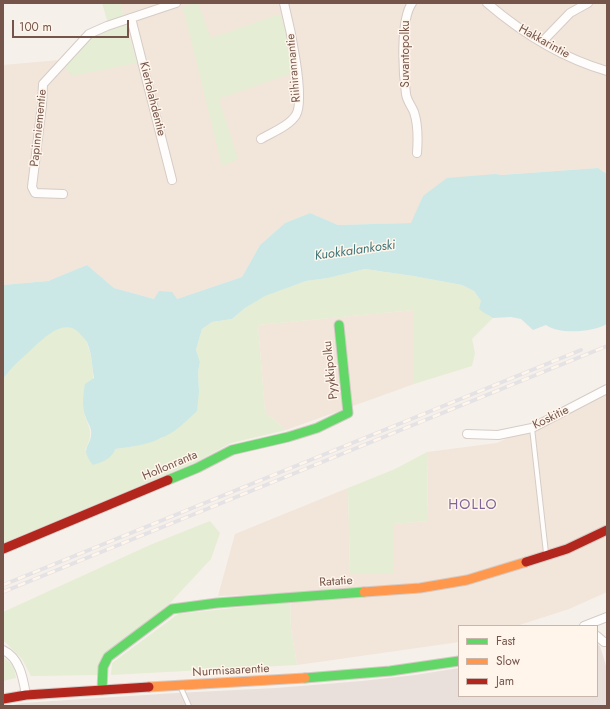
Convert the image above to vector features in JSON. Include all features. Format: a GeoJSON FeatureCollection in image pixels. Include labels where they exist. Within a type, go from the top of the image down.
{"type":"FeatureCollection","features":[{"type":"Feature","properties":{"kind":"street","name":"Papinniementie"},"geometry":{"type":"LineString","coordinates":[[62,194],[39,194],[32,186],[42,105],[43,84],[90,34],[107,26],[176,3]]}},
{"type":"Feature","properties":{"kind":"street","name":"Riihirannantie"},"geometry":{"type":"LineString","coordinates":[[261,139],[288,123],[296,114],[299,104],[290,26],[284,3]]}},
{"type":"Feature","properties":{"kind":"street","name":"Suvantopolku"},"geometry":{"type":"LineString","coordinates":[[412,3],[406,15],[404,54],[406,94],[414,113],[416,123],[418,137],[417,152]]}},
{"type":"Feature","properties":{"kind":"street","name":"Hakkarintie"},"geometry":{"type":"LineString","coordinates":[[487,3],[519,29],[569,57],[607,71]]}},
{"type":"Feature","properties":{"kind":"street"},"geometry":{"type":"LineString","coordinates":[[542,42],[570,13],[588,3]]}},
{"type":"Feature","properties":{"kind":"street","name":"Kiertolahdentie"},"geometry":{"type":"LineString","coordinates":[[131,18],[172,180]]}},
{"type":"Feature","properties":{"kind":"street","name":"Pyykkipolku"},"geometry":{"type":"LineString","coordinates":[[339,325],[348,413]]}},
{"type":"Feature","properties":{"kind":"street","name":"Koskitie"},"geometry":{"type":"LineString","coordinates":[[467,434],[498,436],[532,428],[607,389]]}},
{"type":"Feature","properties":{"kind":"street","name":"Hollonranta"},"geometry":{"type":"LineString","coordinates":[[3,549],[197,468],[232,450],[288,437],[317,428],[348,413]]}},
{"type":"Feature","properties":{"kind":"street","name":"Ratatie"},"geometry":{"type":"LineString","coordinates":[[102,690],[103,667],[108,657],[172,610],[187,606],[216,603],[420,588],[467,580],[568,549],[607,530]]}},
{"type":"Feature","properties":{"kind":"street"},"geometry":{"type":"LineString","coordinates":[[589,625],[607,617]]}},
{"type":"Feature","properties":{"kind":"street"},"geometry":{"type":"LineString","coordinates":[[598,637],[604,642],[607,642]]}},
{"type":"Feature","properties":{"kind":"street"},"geometry":{"type":"LineString","coordinates":[[3,650],[8,652],[16,660],[21,671],[26,695]]}},
{"type":"Feature","properties":{"kind":"street","name":"Nurmisaarentie"},"geometry":{"type":"LineString","coordinates":[[3,699],[26,695],[366,674],[420,668],[458,661]]}},
{"type":"Feature","properties":{"kind":"lane"},"geometry":{"type":"LineString","coordinates":[[532,428],[546,556]]}},
{"type":"Feature","properties":{"kind":"lane"},"geometry":{"type":"LineString","coordinates":[[180,686],[189,706]]}},
{"type":"Feature","properties":{"kind":"shaded area"},"geometry":{"type":"Polygon","coordinates":[[[120,3],[607,3],[607,174],[598,168],[501,175],[496,174],[423,196],[412,223],[338,225],[310,213],[285,223],[260,245],[242,277],[177,299],[154,299],[114,288],[87,265],[48,281],[3,285],[3,65],[60,60],[137,63],[120,3]]]}},
{"type":"Feature","properties":{"kind":"shaded area"},"geometry":{"type":"Polygon","coordinates":[[[414,310],[414,384],[286,430],[265,412],[258,325],[414,310]]]}},
{"type":"Feature","properties":{"kind":"shaded area"},"geometry":{"type":"Polygon","coordinates":[[[607,391],[607,592],[569,609],[519,625],[458,625],[458,642],[297,665],[291,628],[290,593],[218,596],[235,534],[348,488],[350,573],[393,524],[428,521],[427,452],[497,443],[607,391]]]}},
{"type":"Feature","properties":{"kind":"shaded area"},"geometry":{"type":"Polygon","coordinates":[[[598,645],[600,646],[607,669],[607,706],[9,706],[22,703],[276,688],[415,675],[458,668],[458,697],[598,697],[598,645]]]}},
{"type":"Feature","properties":{"kind":"green space"},"geometry":{"type":"Polygon","coordinates":[[[102,3],[120,3],[124,17],[109,22],[102,3]]]}},
{"type":"Feature","properties":{"kind":"green space"},"geometry":{"type":"Polygon","coordinates":[[[198,3],[211,38],[280,14],[287,35],[292,73],[219,99],[238,159],[222,166],[183,7],[198,3]]]}},
{"type":"Feature","properties":{"kind":"green space"},"geometry":{"type":"Polygon","coordinates":[[[126,24],[137,63],[72,76],[64,66],[95,35],[126,24]]]}},
{"type":"Feature","properties":{"kind":"green space"},"geometry":{"type":"Polygon","coordinates":[[[365,269],[462,285],[474,291],[481,301],[486,314],[493,318],[472,339],[475,353],[472,366],[414,384],[414,310],[258,325],[265,412],[286,430],[231,443],[192,464],[3,543],[3,379],[34,346],[44,338],[63,327],[71,327],[82,334],[89,348],[93,371],[93,382],[85,415],[90,434],[85,450],[115,449],[135,446],[162,438],[199,391],[198,372],[200,362],[196,350],[202,329],[212,322],[232,319],[245,308],[264,296],[306,281],[328,278],[365,269]]]}},
{"type":"Feature","properties":{"kind":"green space"},"geometry":{"type":"Polygon","coordinates":[[[427,452],[428,521],[393,524],[394,573],[350,573],[348,488],[395,469],[427,452]]]}},
{"type":"Feature","properties":{"kind":"green space"},"geometry":{"type":"Polygon","coordinates":[[[210,521],[220,533],[211,559],[170,603],[144,624],[98,675],[31,676],[22,659],[5,642],[3,642],[3,612],[150,545],[210,521]]]}},
{"type":"Feature","properties":{"kind":"green space"},"geometry":{"type":"Polygon","coordinates":[[[290,602],[291,628],[297,665],[111,675],[112,663],[178,614],[290,602]]]}},
{"type":"Feature","properties":{"kind":"green space"},"geometry":{"type":"Polygon","coordinates":[[[3,657],[14,666],[16,678],[3,681],[3,657]]]}},
{"type":"Feature","properties":{"kind":"water","name":"Kuokkalankoski"},"geometry":{"type":"Polygon","coordinates":[[[598,168],[607,174],[607,324],[601,327],[568,331],[559,330],[546,325],[533,330],[521,319],[511,317],[493,318],[486,314],[479,309],[481,301],[474,291],[462,285],[413,276],[365,269],[328,278],[306,281],[265,296],[245,308],[232,319],[212,322],[202,329],[196,350],[200,362],[198,372],[199,391],[197,411],[166,436],[144,444],[115,449],[109,458],[93,465],[86,450],[91,436],[91,430],[85,415],[83,400],[85,384],[94,378],[88,344],[81,335],[69,327],[56,330],[25,355],[3,379],[3,285],[48,281],[87,265],[114,288],[154,299],[159,291],[172,292],[177,299],[242,277],[260,245],[285,223],[310,213],[338,225],[411,223],[423,196],[447,178],[598,168]]]}},
{"type":"Feature","properties":{"kind":"railway"},"geometry":{"type":"LineString","coordinates":[[3,592],[607,346]]}},
{"type":"Feature","properties":{"kind":"railway"},"geometry":{"type":"LineString","coordinates":[[3,585],[581,350]]}},
{"type":"Feature","properties":{"kind":"traffic: fast"},"geometry":{"type":"LineString","coordinates":[[168,480],[197,468],[232,450],[288,437],[317,428],[348,413],[339,325]]}},
{"type":"Feature","properties":{"kind":"traffic: fast"},"geometry":{"type":"LineString","coordinates":[[102,690],[103,667],[108,657],[172,609],[217,603],[364,592]]}},
{"type":"Feature","properties":{"kind":"traffic: fast"},"geometry":{"type":"LineString","coordinates":[[305,678],[390,671],[458,661]]}},
{"type":"Feature","properties":{"kind":"traffic: slow"},"geometry":{"type":"LineString","coordinates":[[364,592],[420,588],[467,580],[526,562]]}},
{"type":"Feature","properties":{"kind":"traffic: slow"},"geometry":{"type":"LineString","coordinates":[[149,687],[305,678]]}},
{"type":"Feature","properties":{"kind":"traffic: jam"},"geometry":{"type":"LineString","coordinates":[[3,549],[168,480]]}},
{"type":"Feature","properties":{"kind":"traffic: jam"},"geometry":{"type":"LineString","coordinates":[[526,562],[567,549],[607,530]]}},
{"type":"Feature","properties":{"kind":"traffic: jam"},"geometry":{"type":"LineString","coordinates":[[3,699],[26,695],[149,687]]}},
{"type":"Feature","properties":{"kind":"district","name":"HOLLO"},"geometry":{"type":"Point","coordinates":[473,506]}}]}
